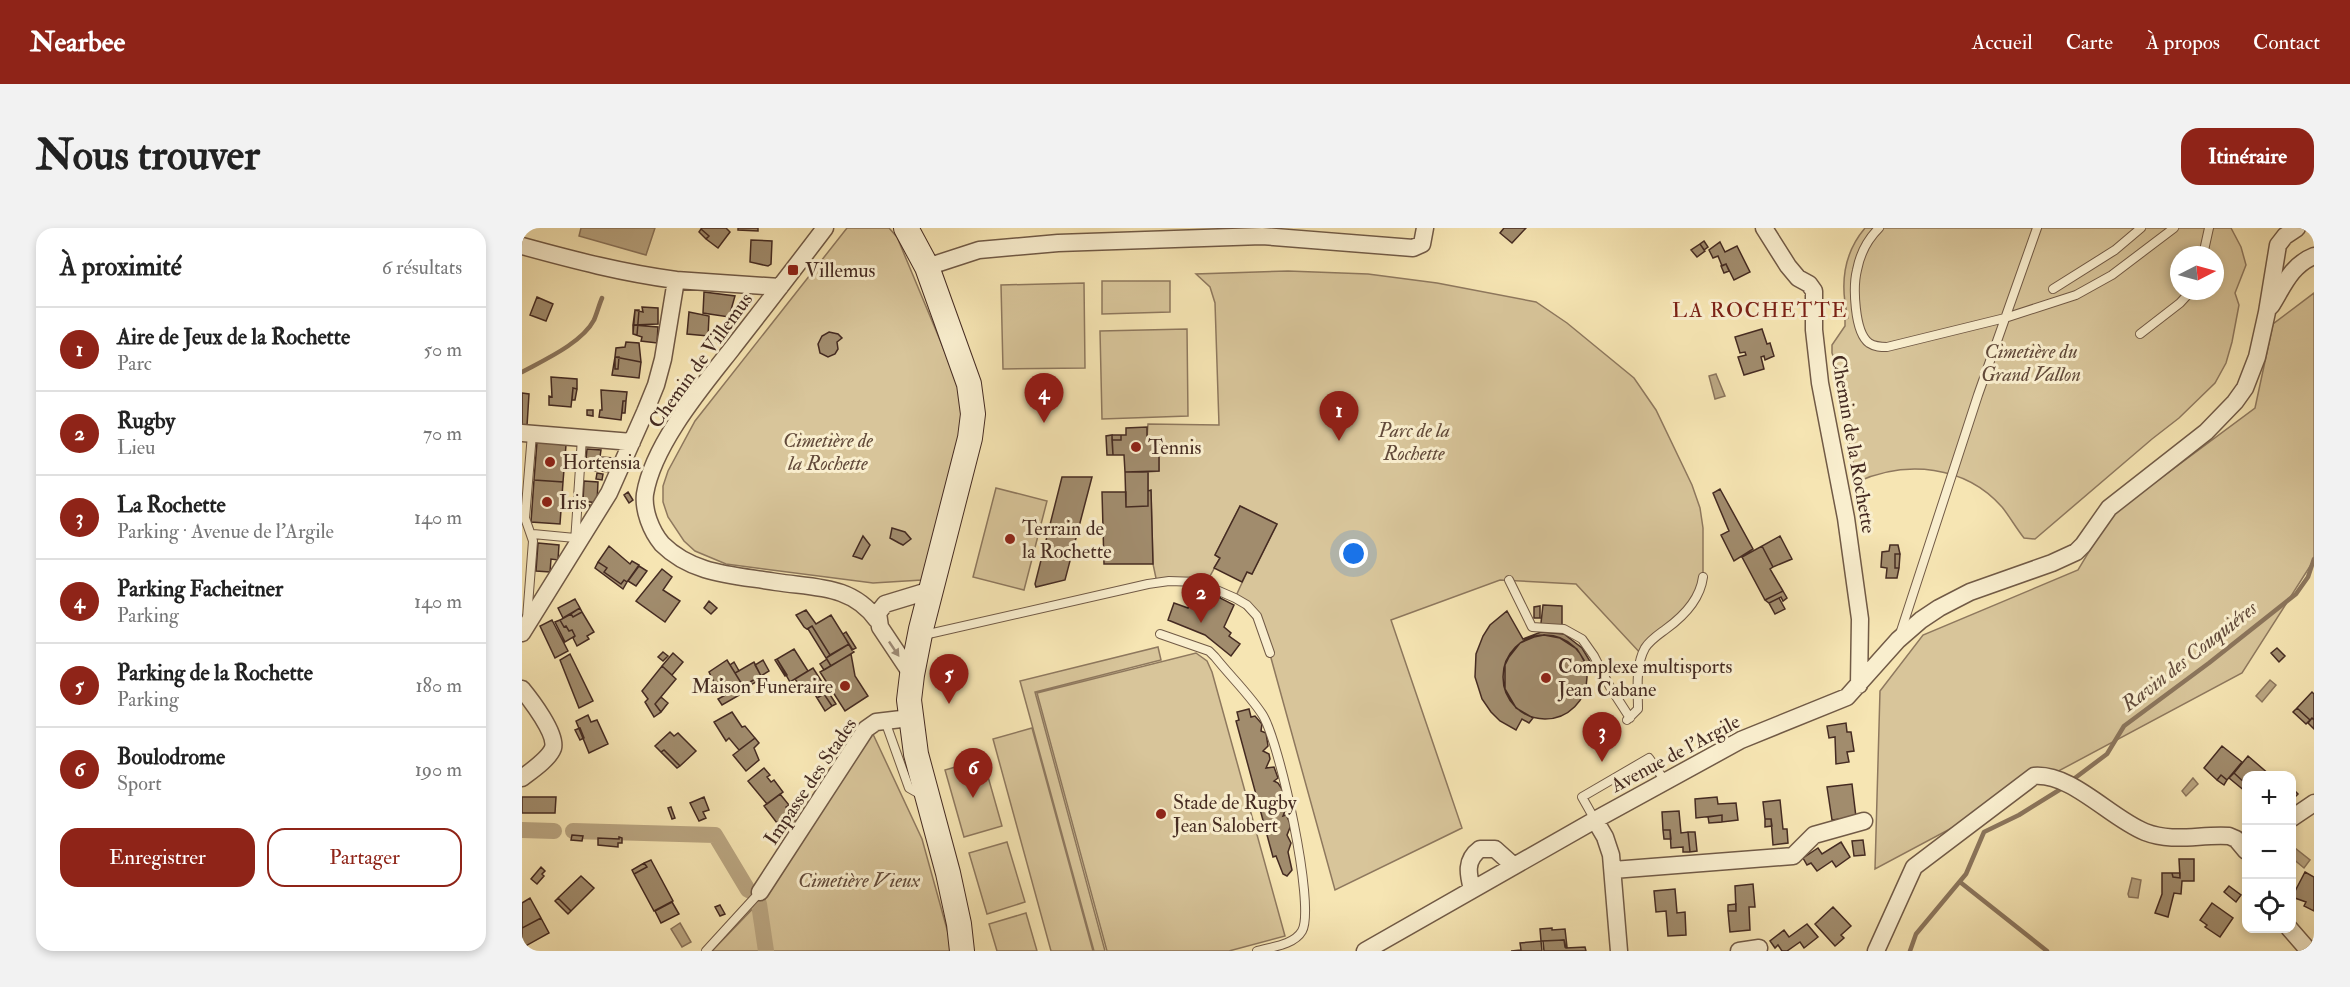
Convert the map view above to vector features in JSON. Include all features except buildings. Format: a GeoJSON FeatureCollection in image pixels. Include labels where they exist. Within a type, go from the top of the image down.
{"type":"FeatureCollection","features":[{"type":"Feature","properties":{"kind":"street","name":"Chemin de Villemus"},"geometry":{"type":"LineString","coordinates":[[825,228],[694,398],[661,452],[652,472],[645,494],[647,516],[660,542],[694,566],[717,573],[842,592],[862,602],[878,620],[883,632],[912,675]]}},
{"type":"Feature","properties":{"kind":"street"},"geometry":{"type":"LineString","coordinates":[[906,228],[927,267],[964,367],[973,414],[968,445],[920,636],[909,700],[916,754],[948,873],[959,924],[962,951]]}},
{"type":"Feature","properties":{"kind":"street"},"geometry":{"type":"LineString","coordinates":[[927,267],[979,250],[1058,243],[1262,236],[1413,248],[1422,244],[1425,228]]}},
{"type":"Feature","properties":{"kind":"street","name":"Chemin de la Rochette"},"geometry":{"type":"LineString","coordinates":[[1764,228],[1792,272],[1809,284],[1814,291],[1814,330],[1820,383],[1846,518],[1860,619],[1859,685]]}},
{"type":"Feature","properties":{"kind":"street"},"geometry":{"type":"LineString","coordinates":[[2267,312],[2278,245],[2285,236],[2297,228]]}},
{"type":"Feature","properties":{"kind":"street"},"geometry":{"type":"LineString","coordinates":[[522,246],[638,275],[780,287]]}},
{"type":"Feature","properties":{"kind":"street"},"geometry":{"type":"LineString","coordinates":[[2267,312],[2293,270],[2304,260],[2314,256]]}},
{"type":"Feature","properties":{"kind":"street"},"geometry":{"type":"LineString","coordinates":[[524,629],[574,544],[609,493],[632,442],[656,386],[676,279]]}},
{"type":"Feature","properties":{"kind":"street","name":"Avenue de l'Argile"},"geometry":{"type":"LineString","coordinates":[[1365,951],[1741,740],[1843,699],[1859,685],[1898,640],[1930,613],[1958,598],[2052,563],[2079,549],[2109,508],[2206,432],[2235,402],[2246,388],[2253,370],[2267,312]]}},
{"type":"Feature","properties":{"kind":"street"},"geometry":{"type":"LineString","coordinates":[[527,434],[632,442]]}},
{"type":"Feature","properties":{"kind":"street"},"geometry":{"type":"LineString","coordinates":[[878,620],[879,611],[885,604],[931,590]]}},
{"type":"Feature","properties":{"kind":"street"},"geometry":{"type":"LineString","coordinates":[[522,689],[552,735],[554,745],[550,753],[522,778]]}},
{"type":"Feature","properties":{"kind":"street","name":"Impasse des Stades"},"geometry":{"type":"LineString","coordinates":[[760,892],[866,729],[874,723],[910,718]]}},
{"type":"Feature","properties":{"kind":"street"},"geometry":{"type":"LineString","coordinates":[[1876,951],[1914,867],[2034,776],[2051,777],[2073,788],[2129,825],[2145,832],[2171,838],[2229,836],[2242,846]]}},
{"type":"Feature","properties":{"kind":"street"},"geometry":{"type":"LineString","coordinates":[[2296,815],[2314,803]]}},
{"type":"Feature","properties":{"kind":"street"},"geometry":{"type":"LineString","coordinates":[[1595,820],[1608,845],[1613,870],[1619,951]]}},
{"type":"Feature","properties":{"kind":"street"},"geometry":{"type":"LineString","coordinates":[[1613,870],[1794,856],[1814,835],[1863,821]]}},
{"type":"Feature","properties":{"kind":"street"},"geometry":{"type":"LineString","coordinates":[[1472,890],[1468,869],[1472,856],[1480,849],[1495,849],[1514,866]]}},
{"type":"Feature","properties":{"kind":"street"},"geometry":{"type":"LineString","coordinates":[[2293,933],[2309,951]]}},
{"type":"Feature","properties":{"kind":"street"},"geometry":{"type":"LineString","coordinates":[[1738,951],[1759,948]]}},
{"type":"Feature","properties":{"kind":"lane"},"geometry":{"type":"LineString","coordinates":[[1879,228],[1862,253],[1855,280],[1856,310],[1865,339],[1871,344],[1887,347],[2005,318],[2059,302],[2097,284],[2174,228]]}},
{"type":"Feature","properties":{"kind":"lane"},"geometry":{"type":"LineString","coordinates":[[1898,640],[2037,228]]}},
{"type":"Feature","properties":{"kind":"lane"},"geometry":{"type":"LineString","coordinates":[[2053,289],[2115,250],[2141,228]]}},
{"type":"Feature","properties":{"kind":"lane"},"geometry":{"type":"LineString","coordinates":[[2205,246],[2209,228]]}},
{"type":"Feature","properties":{"kind":"lane"},"geometry":{"type":"LineString","coordinates":[[2140,334],[2183,300]]}},
{"type":"Feature","properties":{"kind":"lane"},"geometry":{"type":"LineString","coordinates":[[524,629],[532,534],[525,518],[527,434]]}},
{"type":"Feature","properties":{"kind":"lane"},"geometry":{"type":"LineString","coordinates":[[532,534],[574,544],[582,438]]}},
{"type":"Feature","properties":{"kind":"lane"},"geometry":{"type":"LineString","coordinates":[[1509,580],[1532,627],[1558,628],[1571,632],[1587,645],[1628,719],[1638,709],[1640,664],[1645,649],[1652,639],[1679,620],[1690,608],[1698,595],[1703,577]]}},
{"type":"Feature","properties":{"kind":"lane"},"geometry":{"type":"LineString","coordinates":[[920,636],[1148,584],[1184,581],[1198,582],[1247,605],[1257,616],[1263,628],[1270,653]]}},
{"type":"Feature","properties":{"kind":"lane"},"geometry":{"type":"LineString","coordinates":[[1160,634],[1211,653],[1265,719],[1289,799],[1306,916],[1302,931],[1294,939],[1257,951]]}},
{"type":"Feature","properties":{"kind":"lane"},"geometry":{"type":"LineString","coordinates":[[885,721],[909,788],[916,792],[926,793]]}},
{"type":"Feature","properties":{"kind":"lane"},"geometry":{"type":"LineString","coordinates":[[1595,820],[1582,797],[1649,758],[1665,781]]}},
{"type":"Feature","properties":{"kind":"lane"},"geometry":{"type":"LineString","coordinates":[[706,951],[760,892]]}},
{"type":"Feature","properties":{"kind":"green space","name":"Cimetière de la Rochette"},"geometry":{"type":"Polygon","coordinates":[[[847,228],[889,228],[897,237],[955,376],[962,403],[960,433],[922,580],[873,583],[726,564],[695,551],[684,541],[668,517],[663,502],[663,486],[668,471],[695,421],[847,228]]]}},
{"type":"Feature","properties":{"kind":"green space","name":"Cimetière du Grand Vallon"},"geometry":{"type":"Polygon","coordinates":[[[1865,228],[2231,228],[2241,247],[2246,265],[2235,293],[2239,305],[2232,342],[2226,363],[2215,383],[2179,418],[2035,539],[2024,538],[2002,507],[1987,493],[1971,482],[1953,475],[1934,470],[1915,469],[1876,475],[1857,482],[1844,419],[1844,389],[1832,353],[1832,345],[1848,318],[1844,282],[1852,249],[1865,228]]]}},
{"type":"Feature","properties":{"kind":"green space","name":"Parc de la Rochette"},"geometry":{"type":"Polygon","coordinates":[[[1288,271],[1368,274],[1437,283],[1536,302],[1567,323],[1634,378],[1656,410],[1692,485],[1700,508],[1703,528],[1703,577],[1698,595],[1642,655],[1576,584],[1500,580],[1391,620],[1462,828],[1335,890],[1263,629],[1235,598],[1247,572],[1252,574],[1277,524],[1240,506],[1215,555],[1220,558],[1205,585],[1157,583],[1153,564],[1151,491],[1148,491],[1148,472],[1159,471],[1159,438],[1147,438],[1148,424],[1219,425],[1215,303],[1210,287],[1196,274],[1288,271]]]}},
{"type":"Feature","properties":{"kind":"green space"},"geometry":{"type":"Polygon","coordinates":[[[1102,281],[1170,281],[1170,312],[1102,314],[1102,281]]]}},
{"type":"Feature","properties":{"kind":"green space"},"geometry":{"type":"Polygon","coordinates":[[[1084,283],[1085,368],[1003,369],[1001,285],[1084,283]]]}},
{"type":"Feature","properties":{"kind":"green space"},"geometry":{"type":"Polygon","coordinates":[[[2314,293],[2314,560],[2242,673],[1875,869],[1880,691],[1923,635],[2078,570],[2111,515],[2255,408],[2273,324],[2314,293]]]}},
{"type":"Feature","properties":{"kind":"green space"},"geometry":{"type":"Polygon","coordinates":[[[1187,329],[1188,416],[1102,419],[1100,331],[1187,329]]]}},
{"type":"Feature","properties":{"kind":"green space","name":"Terrain de la Rochette"},"geometry":{"type":"Polygon","coordinates":[[[996,488],[1047,501],[1024,590],[973,577],[996,488]]]}},
{"type":"Feature","properties":{"kind":"green space"},"geometry":{"type":"Polygon","coordinates":[[[1158,647],[1161,660],[1035,692],[1105,951],[1094,951],[1020,681],[1158,647]]]}},
{"type":"Feature","properties":{"kind":"green space","name":"Stade de Rugby Jean Salobert"},"geometry":{"type":"Polygon","coordinates":[[[1196,653],[1207,661],[1212,672],[1285,936],[1229,951],[1107,951],[1037,693],[1196,653]]]}},
{"type":"Feature","properties":{"kind":"green space"},"geometry":{"type":"Polygon","coordinates":[[[1032,728],[1093,951],[1051,951],[993,739],[1032,728]]]}},
{"type":"Feature","properties":{"kind":"green space","name":"Cimetière Vieux"},"geometry":{"type":"Polygon","coordinates":[[[872,732],[922,839],[950,940],[950,951],[712,951],[762,899],[872,732]]]}},
{"type":"Feature","properties":{"kind":"green space"},"geometry":{"type":"Polygon","coordinates":[[[983,759],[1002,826],[964,837],[945,770],[983,759]]]}},
{"type":"Feature","properties":{"kind":"green space"},"geometry":{"type":"Polygon","coordinates":[[[1007,842],[1025,902],[987,914],[969,853],[1007,842]]]}},
{"type":"Feature","properties":{"kind":"green space"},"geometry":{"type":"Polygon","coordinates":[[[1026,913],[1037,951],[997,951],[989,924],[1026,913]]]}},
{"type":"Feature","properties":{"kind":"shaded area"},"geometry":{"type":"Polygon","coordinates":[[[581,228],[655,228],[646,255],[579,236],[581,228]]]}},
{"type":"Feature","properties":{"kind":"shaded area"},"geometry":{"type":"Polygon","coordinates":[[[1716,374],[1725,396],[1715,399],[1709,376],[1716,374]]]}},
{"type":"Feature","properties":{"kind":"shaded area"},"geometry":{"type":"Polygon","coordinates":[[[2270,680],[2276,685],[2262,702],[2256,696],[2270,680]]]}},
{"type":"Feature","properties":{"kind":"shaded area"},"geometry":{"type":"Polygon","coordinates":[[[2193,778],[2198,784],[2186,796],[2182,791],[2193,778]]]}},
{"type":"Feature","properties":{"kind":"shaded area"},"geometry":{"type":"Polygon","coordinates":[[[2296,849],[2310,860],[2304,868],[2296,861],[2296,849]]]}},
{"type":"Feature","properties":{"kind":"shaded area"},"geometry":{"type":"Polygon","coordinates":[[[2132,878],[2141,880],[2138,898],[2129,897],[2128,894],[2132,878]]]}},
{"type":"Feature","properties":{"kind":"shaded area"},"geometry":{"type":"Polygon","coordinates":[[[680,923],[691,942],[682,947],[671,929],[680,923]]]}},
{"type":"Feature","properties":{"kind":"waterway"},"geometry":{"type":"LineString","coordinates":[[522,372],[562,350],[581,336],[594,320],[602,298]]}},
{"type":"Feature","properties":{"kind":"waterway","name":"Ravin des Couquiéres"},"geometry":{"type":"LineString","coordinates":[[2071,781],[2107,754],[2124,726],[2296,594],[2308,577],[2314,559]]}},
{"type":"Feature","properties":{"kind":"waterway","name":"Ravin des Couquiéres"},"geometry":{"type":"LineString","coordinates":[[1910,951],[1916,934],[1966,874],[1984,832],[2019,815],[2064,787]]}},
{"type":"Feature","properties":{"kind":"waterway"},"geometry":{"type":"LineString","coordinates":[[522,830],[554,831]]}},
{"type":"Feature","properties":{"kind":"waterway"},"geometry":{"type":"LineString","coordinates":[[573,831],[715,835],[748,890]]}},
{"type":"Feature","properties":{"kind":"waterway"},"geometry":{"type":"LineString","coordinates":[[1960,882],[2047,951]]}},
{"type":"Feature","properties":{"kind":"waterway"},"geometry":{"type":"LineString","coordinates":[[759,904],[766,951]]}},
{"type":"Feature","properties":{"kind":"place","name":"Villemus"},"geometry":{"type":"Point","coordinates":[793,270]}},
{"type":"Feature","properties":{"kind":"place","name":"Parking Facheitner"},"geometry":{"type":"Point","coordinates":[1044,423]}},
{"type":"Feature","properties":{"kind":"place","name":"Aire de Jeux de la Rochette"},"geometry":{"type":"Point","coordinates":[1339,441]}},
{"type":"Feature","properties":{"kind":"place","name":"Tennis"},"geometry":{"type":"Point","coordinates":[1136,447]}},
{"type":"Feature","properties":{"kind":"place","name":"Hortensia"},"geometry":{"type":"Point","coordinates":[550,462]}},
{"type":"Feature","properties":{"kind":"place","name":"Iris"},"geometry":{"type":"Point","coordinates":[547,502]}},
{"type":"Feature","properties":{"kind":"place","name":"Terrain de la Rochette"},"geometry":{"type":"Point","coordinates":[1010,539]}},
{"type":"Feature","properties":{"kind":"place","name":"Rugby"},"geometry":{"type":"Point","coordinates":[1201,623]}},
{"type":"Feature","properties":{"kind":"place","name":"Complexe multisports Jean Cabane"},"geometry":{"type":"Point","coordinates":[1546,678]}},
{"type":"Feature","properties":{"kind":"place","name":"Maison Funeraire"},"geometry":{"type":"Point","coordinates":[845,686]}},
{"type":"Feature","properties":{"kind":"place","name":"Parking de la Rochette"},"geometry":{"type":"Point","coordinates":[949,704]}},
{"type":"Feature","properties":{"kind":"place","name":"La Rochette"},"geometry":{"type":"Point","coordinates":[1602,762]}},
{"type":"Feature","properties":{"kind":"place","name":"Boulodrome"},"geometry":{"type":"Point","coordinates":[973,798]}},
{"type":"Feature","properties":{"kind":"place","name":"Stade de Rugby Jean Salobert"},"geometry":{"type":"Point","coordinates":[1161,814]}},
{"type":"Feature","properties":{"kind":"district","name":"LA ROCHETTE"},"geometry":{"type":"Point","coordinates":[1760,310]}}]}
